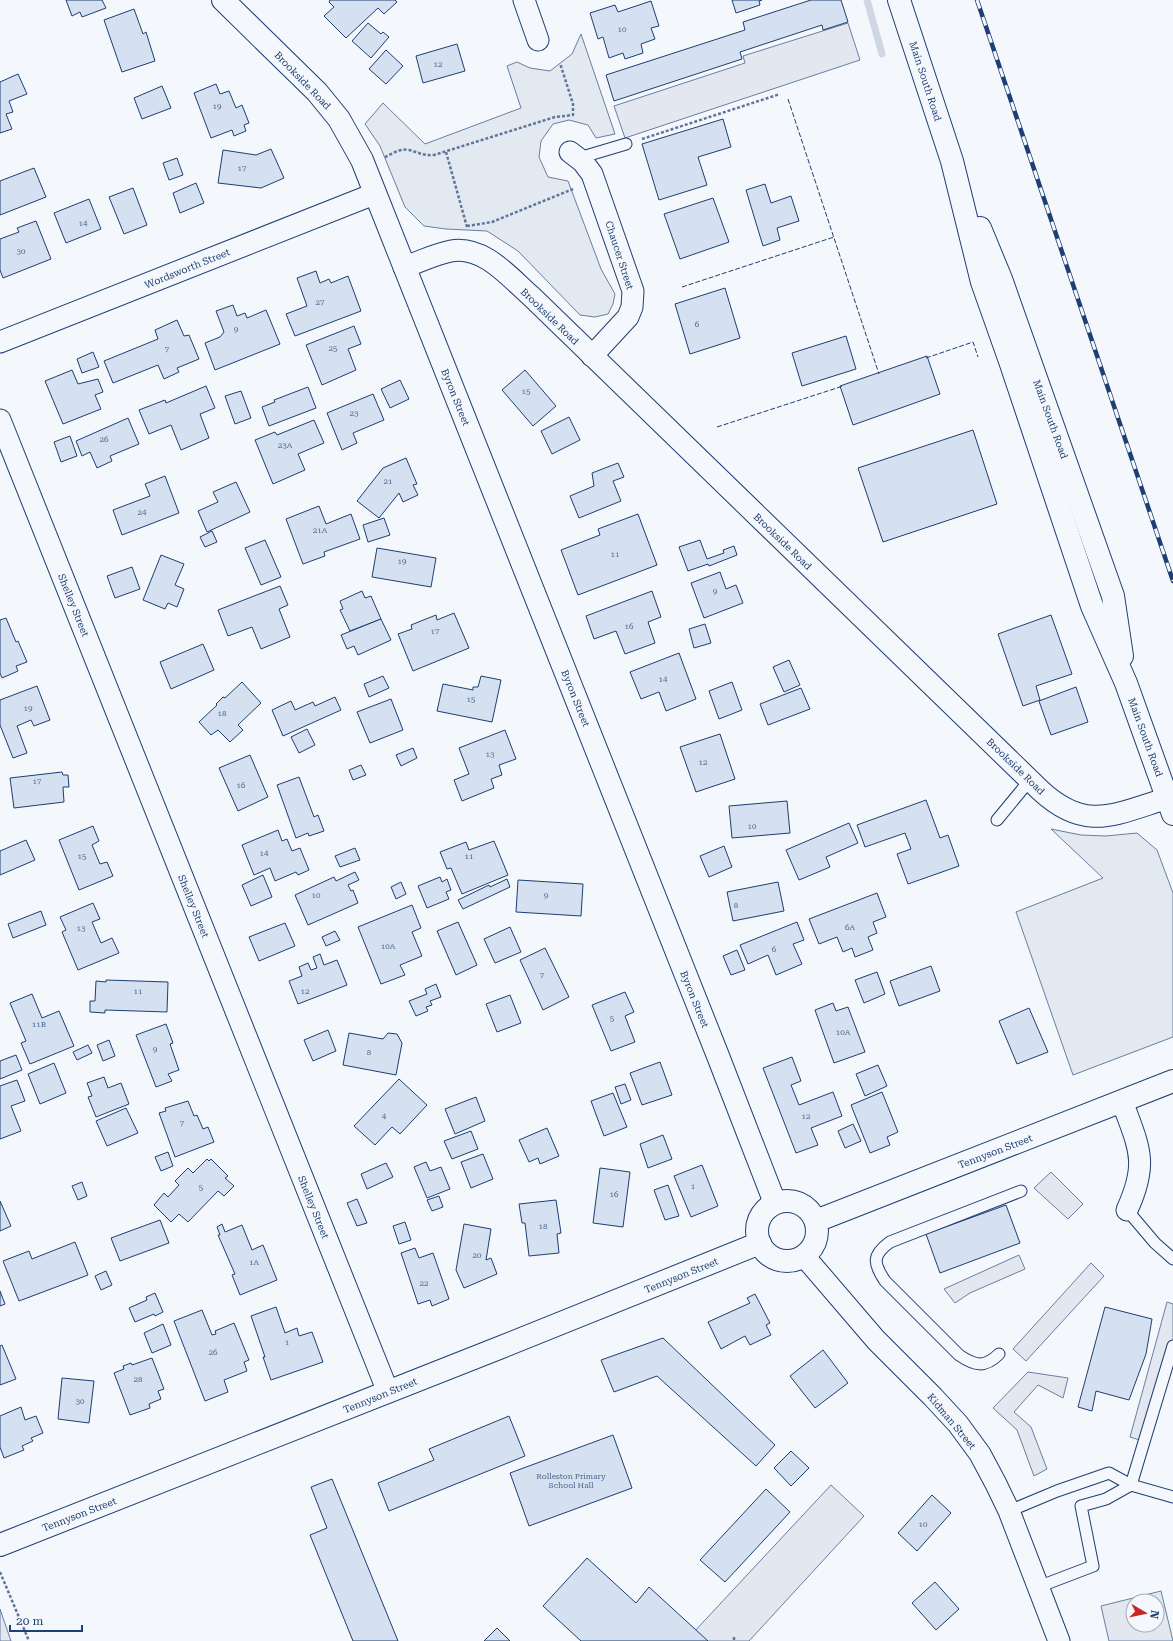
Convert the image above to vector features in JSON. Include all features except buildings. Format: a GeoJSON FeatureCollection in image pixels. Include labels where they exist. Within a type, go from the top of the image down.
{"type":"FeatureCollection","features":[{"type":"Feature","properties":{"kind":"main road","name":"Brookside Road"},"geometry":{"type":"LineString","coordinates":[[223,0],[305,79],[330,107],[352,141],[362,160],[374,194]]}},
{"type":"Feature","properties":{"kind":"main road","name":"Main South Road"},"geometry":{"type":"LineString","coordinates":[[899,0],[952,161],[982,282],[1092,606],[1126,683],[1170,806]]}},
{"type":"Feature","properties":{"kind":"main road","name":"Byron Street"},"geometry":{"type":"LineString","coordinates":[[374,194],[775,1203]]}},
{"type":"Feature","properties":{"kind":"main road","name":"Tennyson Street"},"geometry":{"type":"LineString","coordinates":[[816,1221],[1173,1081]]}},
{"type":"Feature","properties":{"kind":"main road"},"geometry":{"type":"LineString","coordinates":[[785,1200],[804,1205],[811,1212],[816,1221],[818,1231],[816,1240],[811,1249],[804,1256],[795,1260],[784,1261],[774,1258],[766,1252],[760,1243],[757,1234],[758,1224],[761,1216],[767,1208],[775,1203],[785,1200]]}},
{"type":"Feature","properties":{"kind":"main road","name":"Tennyson Street"},"geometry":{"type":"LineString","coordinates":[[0,1545],[760,1243]]}},
{"type":"Feature","properties":{"kind":"street"},"geometry":{"type":"LineString","coordinates":[[524,0],[538,40]]}},
{"type":"Feature","properties":{"kind":"street","name":"Chaucer Street"},"geometry":{"type":"LineString","coordinates":[[575,155],[588,168],[595,180],[632,285],[633,296],[632,307],[628,317],[592,356]]}},
{"type":"Feature","properties":{"kind":"street","name":"Wordsworth Street"},"geometry":{"type":"LineString","coordinates":[[0,342],[374,194]]}},
{"type":"Feature","properties":{"kind":"street","name":"Brookside Road"},"geometry":{"type":"LineString","coordinates":[[404,267],[452,251],[467,252],[485,258],[493,263],[532,298],[1050,800],[1070,812],[1089,817],[1110,816],[1170,806]]}},
{"type":"Feature","properties":{"kind":"street","name":"Shelley Street"},"geometry":{"type":"LineString","coordinates":[[0,420],[388,1392]]}},
{"type":"Feature","properties":{"kind":"street"},"geometry":{"type":"LineString","coordinates":[[1122,1101],[1137,1141],[1141,1159],[1140,1175],[1135,1192],[1127,1210]]}},
{"type":"Feature","properties":{"kind":"street","name":"Kidman Street"},"geometry":{"type":"LineString","coordinates":[[804,1256],[876,1340],[958,1424],[980,1454],[1009,1511],[1059,1641]]}},
{"type":"Feature","properties":{"kind":"lane"},"geometry":{"type":"LineString","coordinates":[[575,155],[607,151],[626,144]]}},
{"type":"Feature","properties":{"kind":"lane"},"geometry":{"type":"LineString","coordinates":[[997,820],[1030,780]]}},
{"type":"Feature","properties":{"kind":"lane"},"geometry":{"type":"LineString","coordinates":[[999,1354],[993,1360],[985,1364],[976,1364],[967,1361],[958,1355],[885,1281],[878,1270],[875,1260],[880,1249],[890,1242],[1021,1192]]}},
{"type":"Feature","properties":{"kind":"lane"},"geometry":{"type":"LineString","coordinates":[[1127,1210],[1155,1243],[1173,1259]]}},
{"type":"Feature","properties":{"kind":"lane"},"geometry":{"type":"LineString","coordinates":[[1038,1587],[1093,1566],[1081,1506],[1106,1499],[1131,1485],[1173,1346]]}},
{"type":"Feature","properties":{"kind":"lane"},"geometry":{"type":"LineString","coordinates":[[1009,1511],[1057,1491],[1109,1473],[1131,1485],[1173,1496]]}},
{"type":"Feature","properties":{"kind":"path"},"geometry":{"type":"LineString","coordinates":[[384,158],[403,150],[410,150],[428,156],[446,152],[555,117],[574,115],[573,104],[560,63]]}},
{"type":"Feature","properties":{"kind":"path"},"geometry":{"type":"LineString","coordinates":[[607,151],[780,94]]}},
{"type":"Feature","properties":{"kind":"path"},"geometry":{"type":"LineString","coordinates":[[446,152],[467,226],[467,252]]}},
{"type":"Feature","properties":{"kind":"path"},"geometry":{"type":"LineString","coordinates":[[467,226],[492,222],[595,180]]}},
{"type":"Feature","properties":{"kind":"path"},"geometry":{"type":"LineString","coordinates":[[0,1572],[29,1641]]}},
{"type":"Feature","properties":{"kind":"shaded area"},"geometry":{"type":"Polygon","coordinates":[[[848,23],[860,60],[625,138],[614,106],[745,63],[743,56],[848,23]]]}},
{"type":"Feature","properties":{"kind":"shaded area"},"geometry":{"type":"Polygon","coordinates":[[[581,34],[615,134],[596,138],[588,125],[569,120],[553,124],[541,141],[539,157],[548,177],[568,181],[601,269],[615,294],[613,304],[608,314],[595,317],[580,315],[518,251],[487,231],[446,229],[424,226],[405,207],[380,146],[365,124],[383,103],[425,144],[521,108],[507,66],[517,62],[530,68],[550,71],[572,54],[581,34]]]}},
{"type":"Feature","properties":{"kind":"shaded area"},"geometry":{"type":"Polygon","coordinates":[[[1051,829],[1081,835],[1106,836],[1137,833],[1157,850],[1173,893],[1173,1037],[1073,1075],[1016,912],[1103,878],[1051,829]]]}},
{"type":"Feature","properties":{"kind":"shaded area"},"geometry":{"type":"Polygon","coordinates":[[[1051,1172],[1083,1204],[1068,1219],[1034,1188],[1051,1172]]]}},
{"type":"Feature","properties":{"kind":"shaded area"},"geometry":{"type":"Polygon","coordinates":[[[1019,1255],[1025,1269],[970,1293],[955,1303],[944,1289],[1019,1255]]]}},
{"type":"Feature","properties":{"kind":"shaded area"},"geometry":{"type":"Polygon","coordinates":[[[1091,1263],[1104,1276],[1026,1361],[1013,1349],[1091,1263]]]}},
{"type":"Feature","properties":{"kind":"shaded area"},"geometry":{"type":"Polygon","coordinates":[[[1167,1302],[1173,1304],[1173,1341],[1146,1442],[1130,1437],[1167,1302]]]}},
{"type":"Feature","properties":{"kind":"shaded area"},"geometry":{"type":"Polygon","coordinates":[[[1028,1372],[1068,1378],[1063,1398],[1038,1385],[1014,1412],[1031,1427],[1047,1469],[1034,1476],[1017,1430],[993,1408],[1028,1372]]]}},
{"type":"Feature","properties":{"kind":"shaded area"},"geometry":{"type":"Polygon","coordinates":[[[831,1485],[864,1516],[749,1641],[700,1641],[692,1634],[831,1485]]]}},
{"type":"Feature","properties":{"kind":"shaded area"},"geometry":{"type":"Polygon","coordinates":[[[1125,1600],[1125,1633],[1165,1633],[1165,1608],[1173,1641],[1109,1641],[1101,1606],[1125,1600]]]}},
{"type":"Feature","properties":{"kind":"shaded area"},"geometry":{"type":"Polygon","coordinates":[[[0,1609],[11,1641],[0,1641],[0,1609]]]}},
{"type":"Feature","properties":{"kind":"waterway"},"geometry":{"type":"LineString","coordinates":[[867,0],[882,54]]}},
{"type":"Feature","properties":{"kind":"railway"},"geometry":{"type":"LineString","coordinates":[[977,0],[1173,581]]}},
{"type":"Feature","properties":{"kind":"fence"},"geometry":{"type":"LineString","coordinates":[[788,99],[879,374]]}},
{"type":"Feature","properties":{"kind":"fence"},"geometry":{"type":"LineString","coordinates":[[682,287],[834,237]]}},
{"type":"Feature","properties":{"kind":"fence"},"geometry":{"type":"LineString","coordinates":[[926,358],[973,342],[978,357]]}},
{"type":"Feature","properties":{"kind":"fence"},"geometry":{"type":"LineString","coordinates":[[717,427],[843,386]]}}]}
